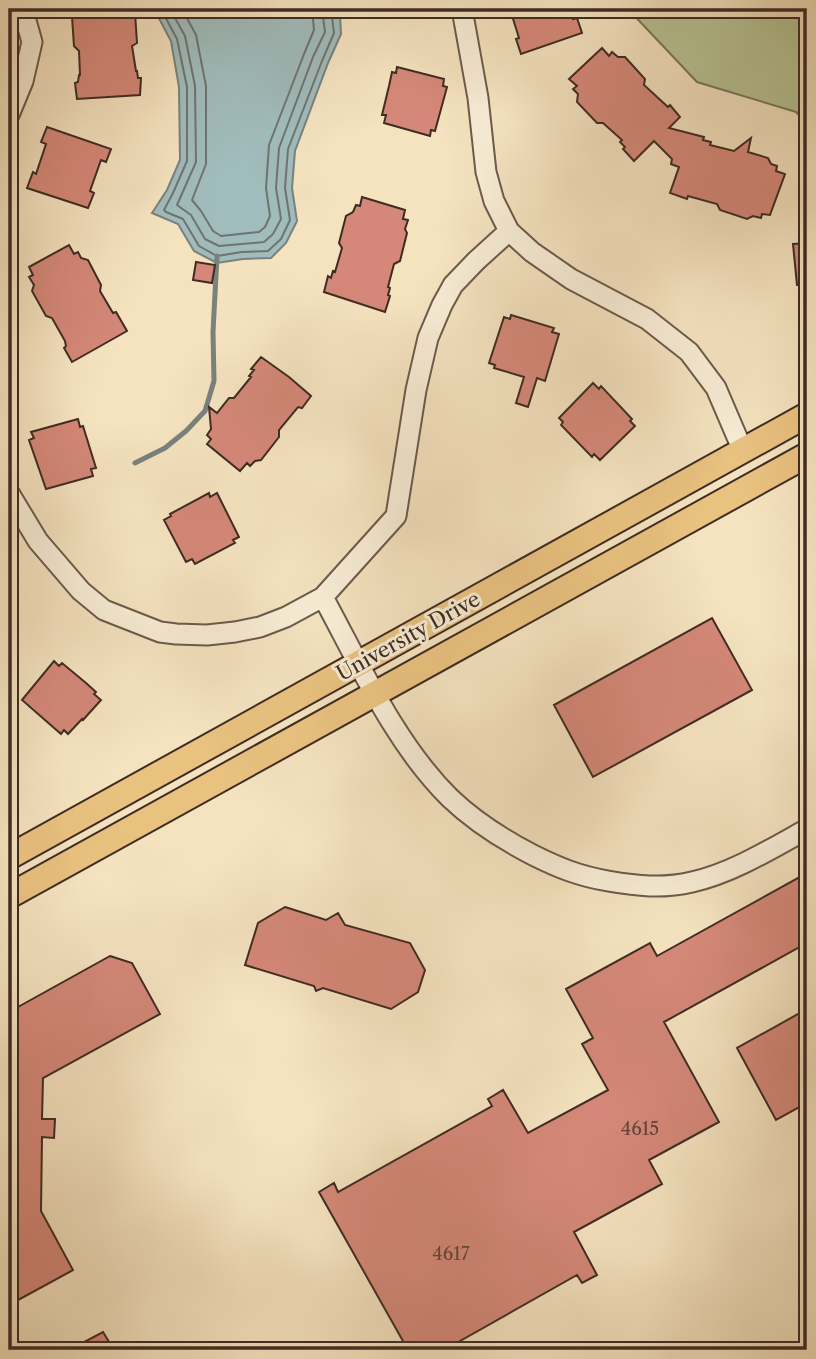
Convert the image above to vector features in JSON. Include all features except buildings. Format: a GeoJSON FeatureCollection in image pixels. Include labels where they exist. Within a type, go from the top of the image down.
{"type":"FeatureCollection","features":[{"type":"Feature","properties":{"kind":"main road","name":"University Drive"},"geometry":{"type":"LineString","coordinates":[[9,856],[807,415]]}},
{"type":"Feature","properties":{"kind":"main road","name":"University Drive"},"geometry":{"type":"LineString","coordinates":[[9,896],[807,455]]}},
{"type":"Feature","properties":{"kind":"street"},"geometry":{"type":"LineString","coordinates":[[462,9],[478,98],[486,172],[494,201],[509,231],[533,253],[571,279],[647,319],[689,352],[716,387],[743,451]]}},
{"type":"Feature","properties":{"kind":"street"},"geometry":{"type":"LineString","coordinates":[[9,14],[25,17],[33,41],[23,81],[9,115]]}},
{"type":"Feature","properties":{"kind":"street"},"geometry":{"type":"LineString","coordinates":[[9,493],[38,541],[81,591],[104,610],[160,632],[176,634],[235,632],[260,627],[286,617],[323,597],[396,516],[416,390],[428,338],[453,285],[509,231]]}},
{"type":"Feature","properties":{"kind":"street"},"geometry":{"type":"LineString","coordinates":[[323,597],[394,725],[415,757],[450,798],[516,846],[571,873],[654,887],[691,882],[717,874],[807,829]]}},
{"type":"Feature","properties":{"kind":"green space"},"geometry":{"type":"Polygon","coordinates":[[[628,9],[807,9],[807,124],[796,112],[697,82],[628,9]]]}},
{"type":"Feature","properties":{"kind":"water"},"geometry":{"type":"Polygon","coordinates":[[[154,9],[337,9],[340,15],[341,34],[295,151],[292,188],[297,221],[286,243],[271,258],[217,263],[194,251],[178,224],[152,213],[167,190],[180,160],[179,87],[171,41],[154,9]]]}},
{"type":"Feature","properties":{"kind":"waterway"},"geometry":{"type":"LineString","coordinates":[[135,463],[165,448],[205,411],[214,381],[213,332],[217,256]]}}]}
